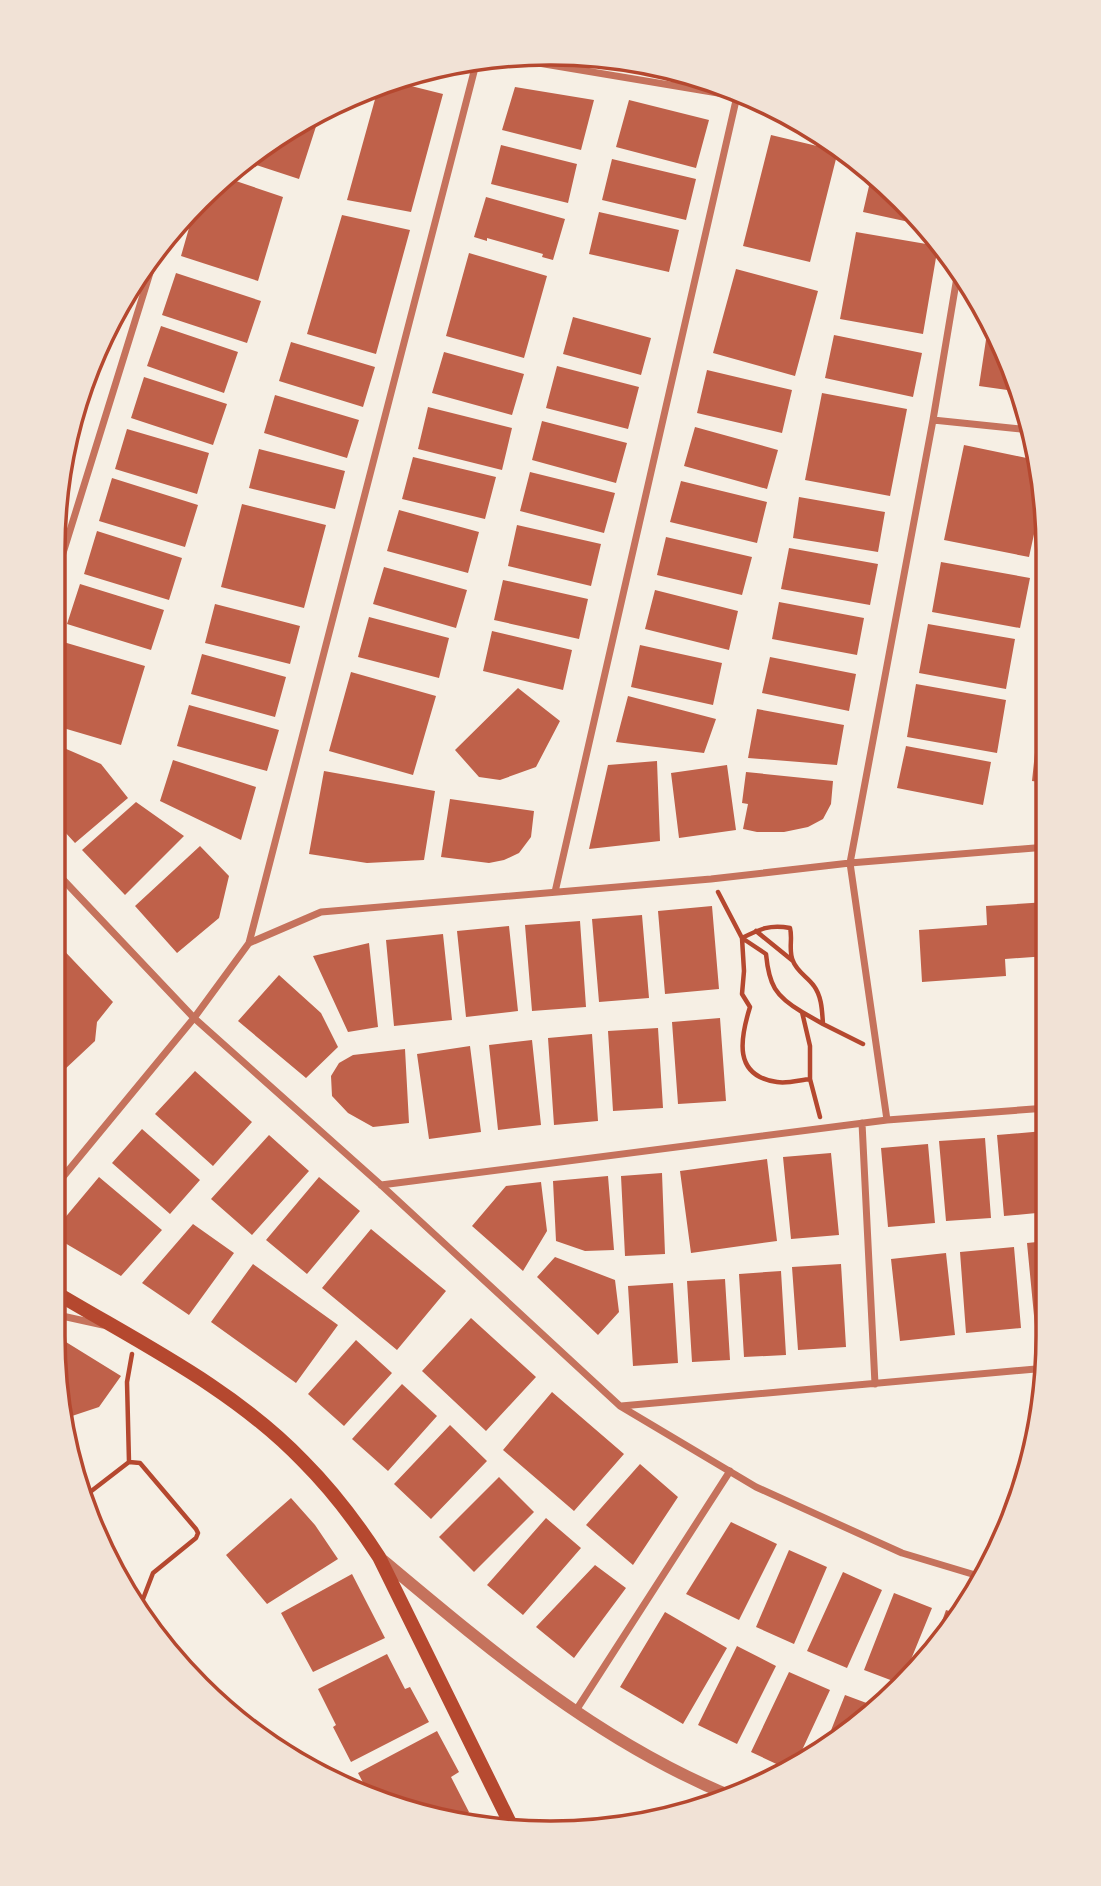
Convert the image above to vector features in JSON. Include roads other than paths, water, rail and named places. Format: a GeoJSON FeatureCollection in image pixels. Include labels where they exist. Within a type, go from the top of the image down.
{"type":"FeatureCollection","features":[{"type":"Feature","properties":{"kind":"main road"},"geometry":{"type":"LineString","coordinates":[[65,1300],[228,1398],[302,1460],[357,1522],[379,1557],[508,1819]]}},
{"type":"Feature","properties":{"kind":"street"},"geometry":{"type":"LineString","coordinates":[[550,65],[707,91]]}},
{"type":"Feature","properties":{"kind":"street"},"geometry":{"type":"LineString","coordinates":[[65,1174],[194,1018],[249,943],[474,71]]}},
{"type":"Feature","properties":{"kind":"street"},"geometry":{"type":"LineString","coordinates":[[555,892],[736,102]]}},
{"type":"Feature","properties":{"kind":"street"},"geometry":{"type":"LineString","coordinates":[[887,1120],[850,863],[956,284]]}},
{"type":"Feature","properties":{"kind":"street"},"geometry":{"type":"LineString","coordinates":[[65,545],[144,286]]}},
{"type":"Feature","properties":{"kind":"street"},"geometry":{"type":"LineString","coordinates":[[933,420],[1021,429]]}},
{"type":"Feature","properties":{"kind":"street"},"geometry":{"type":"LineString","coordinates":[[249,943],[321,912],[1036,848]]}},
{"type":"Feature","properties":{"kind":"street"},"geometry":{"type":"LineString","coordinates":[[65,882],[194,1018],[381,1185],[620,1406],[756,1486],[902,1553],[973,1574]]}},
{"type":"Feature","properties":{"kind":"street"},"geometry":{"type":"LineString","coordinates":[[381,1185],[887,1120],[1036,1109]]}},
{"type":"Feature","properties":{"kind":"street"},"geometry":{"type":"LineString","coordinates":[[862,1123],[874,1384]]}},
{"type":"Feature","properties":{"kind":"street"},"geometry":{"type":"LineString","coordinates":[[65,1317],[114,1328]]}},
{"type":"Feature","properties":{"kind":"street"},"geometry":{"type":"LineString","coordinates":[[620,1406],[1035,1369]]}},
{"type":"Feature","properties":{"kind":"street"},"geometry":{"type":"LineString","coordinates":[[575,1713],[730,1471]]}},
{"type":"Feature","properties":{"kind":"street"},"geometry":{"type":"LineString","coordinates":[[379,1557],[489,1649],[575,1713],[639,1752],[717,1791]]}}]}
